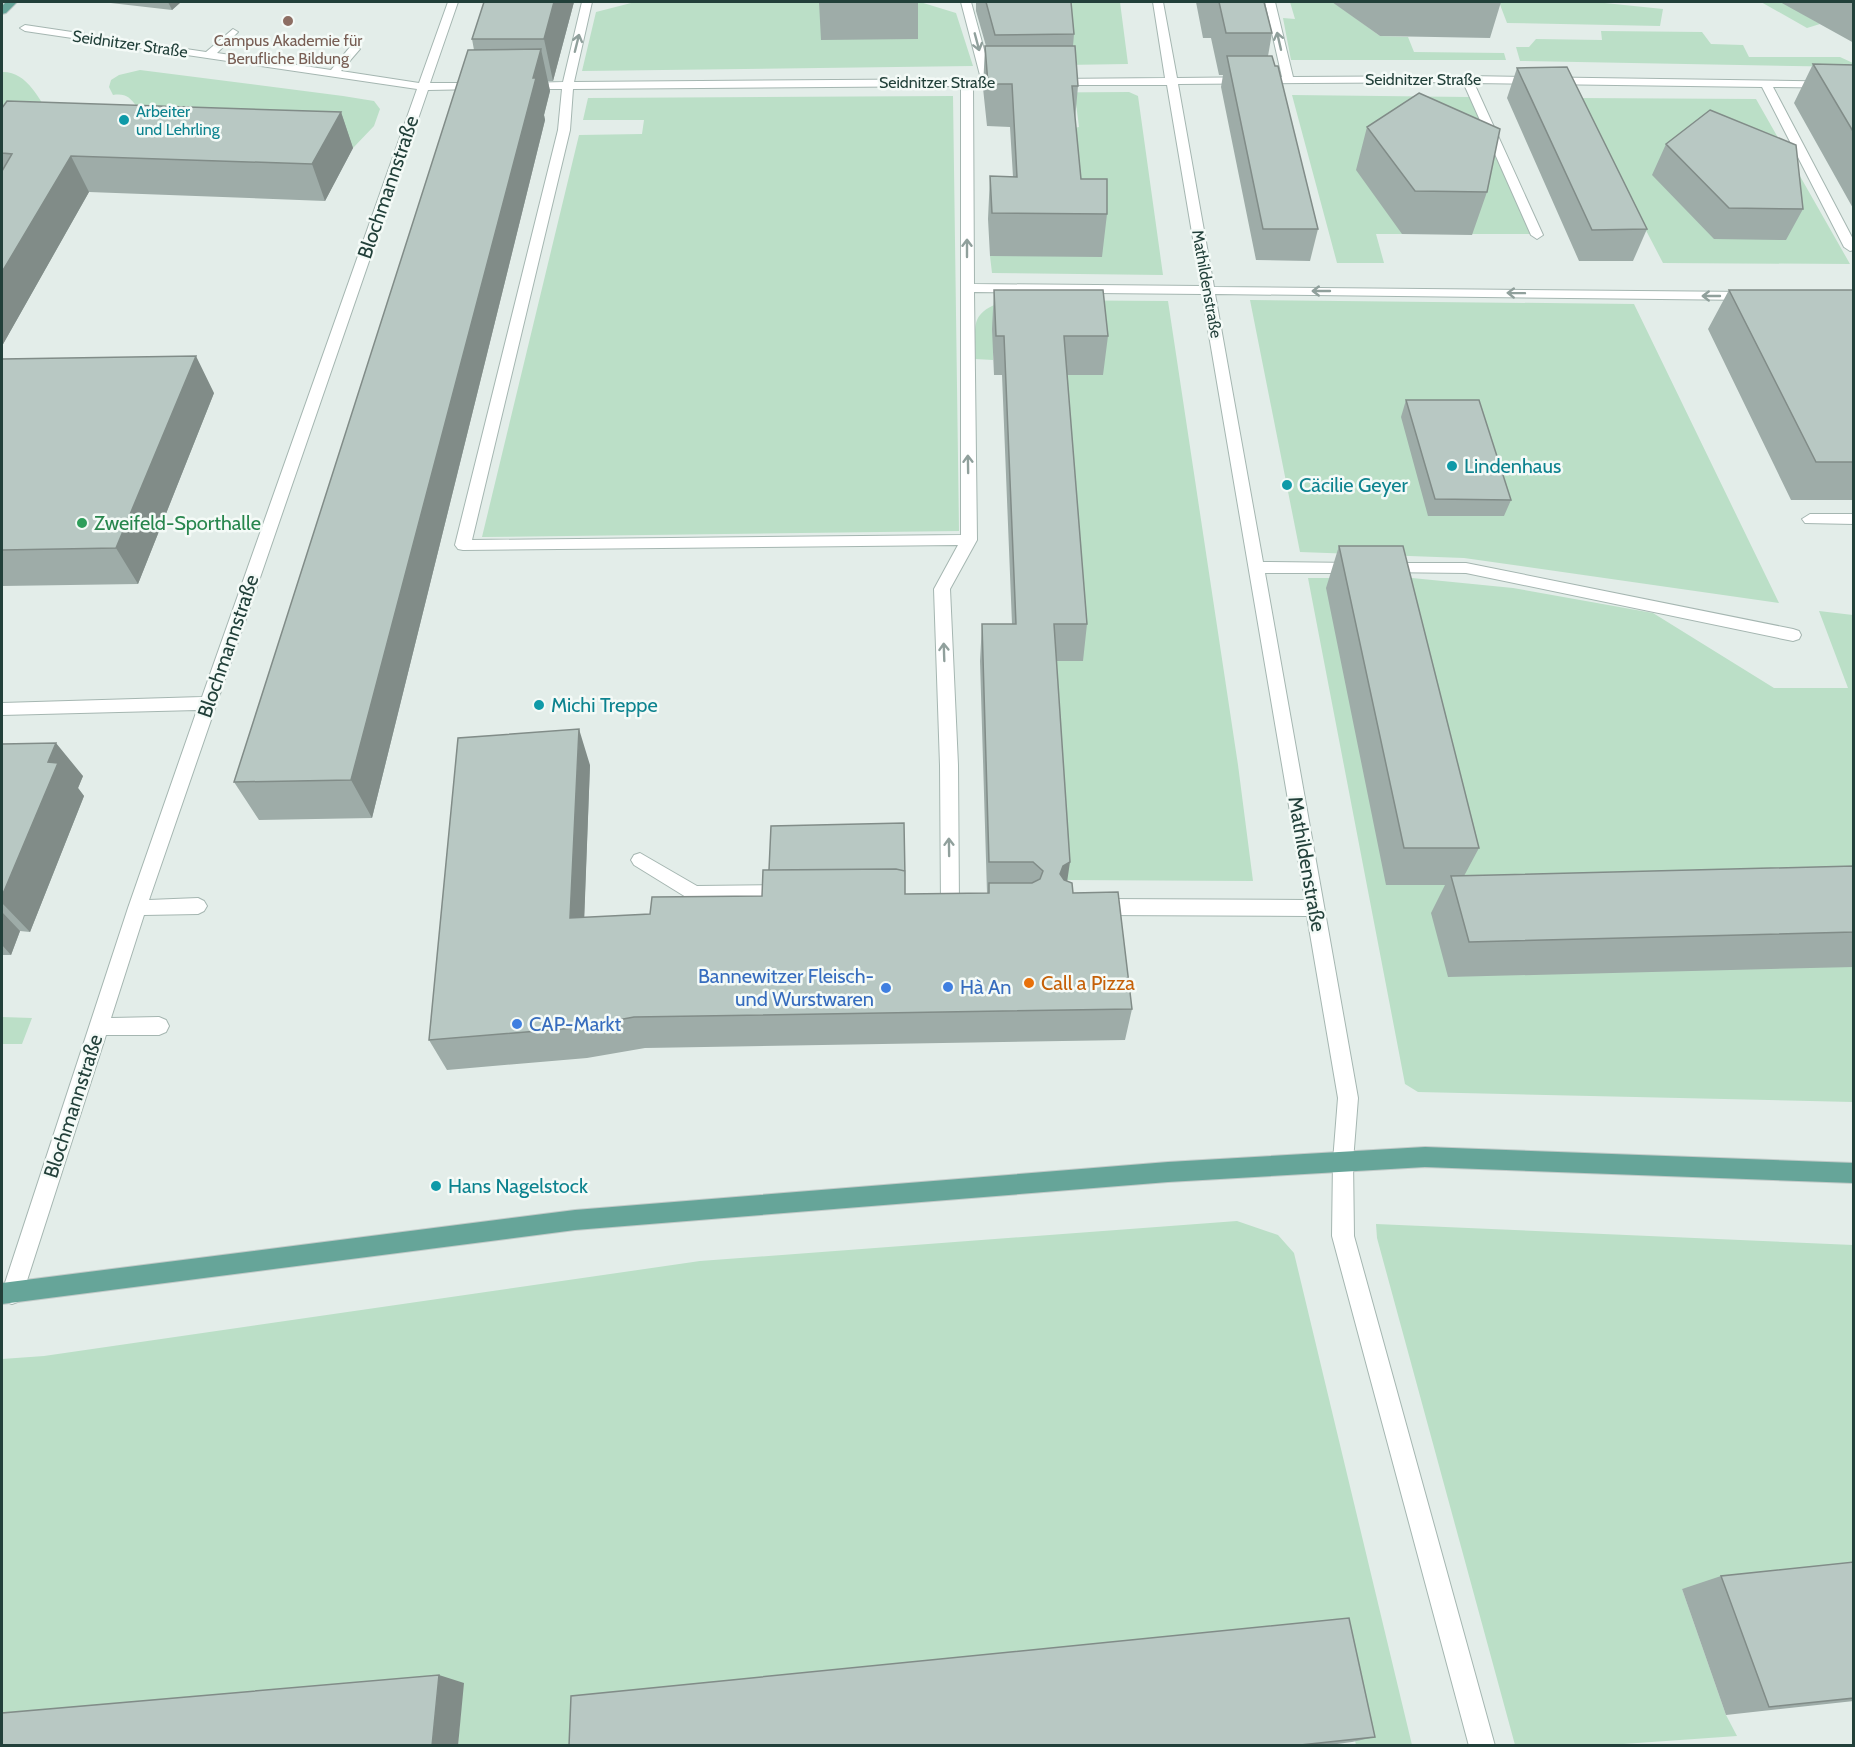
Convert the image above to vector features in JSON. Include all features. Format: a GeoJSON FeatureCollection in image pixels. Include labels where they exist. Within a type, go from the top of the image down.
{"type":"FeatureCollection","features":[{"type":"Feature","properties":{"kind":"main road"},"geometry":{"type":"LineString","coordinates":[[2,11],[12,2]]}},
{"type":"Feature","properties":{"kind":"main road"},"geometry":{"type":"LineString","coordinates":[[7,1294],[575,1220],[1168,1172],[1425,1157],[1854,1173]]}},
{"type":"Feature","properties":{"kind":"street","name":"Blochmannstraße"},"geometry":{"type":"LineString","coordinates":[[7,1294],[99,1027],[137,908],[453,2]]}},
{"type":"Feature","properties":{"kind":"street"},"geometry":{"type":"LineString","coordinates":[[587,2],[568,85],[564,130],[463,545],[969,540]]}},
{"type":"Feature","properties":{"kind":"street"},"geometry":{"type":"LineString","coordinates":[[966,2],[987,82]]}},
{"type":"Feature","properties":{"kind":"street","name":"Mathildenstraße"},"geometry":{"type":"LineString","coordinates":[[1158,2],[1348,1098],[1343,1161],[1343,1236],[1482,1746]]}},
{"type":"Feature","properties":{"kind":"street"},"geometry":{"type":"LineString","coordinates":[[1270,2],[1288,80]]}},
{"type":"Feature","properties":{"kind":"street","name":"Seidnitzer Straße"},"geometry":{"type":"LineString","coordinates":[[25,28],[423,87],[1023,82]]}},
{"type":"Feature","properties":{"kind":"street"},"geometry":{"type":"LineString","coordinates":[[209,55],[233,32]]}},
{"type":"Feature","properties":{"kind":"street"},"geometry":{"type":"LineString","coordinates":[[334,73],[354,49]]}},
{"type":"Feature","properties":{"kind":"street","name":"Seidnitzer Straße"},"geometry":{"type":"LineString","coordinates":[[1046,82],[1467,79],[1854,85]]}},
{"type":"Feature","properties":{"kind":"street"},"geometry":{"type":"LineString","coordinates":[[1467,79],[1537,235]]}},
{"type":"Feature","properties":{"kind":"street"},"geometry":{"type":"LineString","coordinates":[[950,906],[949,765],[942,589],[969,540],[966,288],[967,82]]}},
{"type":"Feature","properties":{"kind":"street"},"geometry":{"type":"LineString","coordinates":[[1766,84],[1850,247]]}},
{"type":"Feature","properties":{"kind":"street"},"geometry":{"type":"LineString","coordinates":[[966,288],[1763,296]]}},
{"type":"Feature","properties":{"kind":"street"},"geometry":{"type":"LineString","coordinates":[[1810,519],[1854,519]]}},
{"type":"Feature","properties":{"kind":"street"},"geometry":{"type":"LineString","coordinates":[[1256,567],[1466,568],[1793,634]]}},
{"type":"Feature","properties":{"kind":"street"},"geometry":{"type":"LineString","coordinates":[[2,709],[208,703]]}},
{"type":"Feature","properties":{"kind":"street"},"geometry":{"type":"LineString","coordinates":[[640,860],[694,894],[802,893]]}},
{"type":"Feature","properties":{"kind":"street"},"geometry":{"type":"LineString","coordinates":[[929,900],[950,906],[972,906]]}},
{"type":"Feature","properties":{"kind":"street"},"geometry":{"type":"LineString","coordinates":[[137,908],[198,906]]}},
{"type":"Feature","properties":{"kind":"street"},"geometry":{"type":"LineString","coordinates":[[1077,906],[1315,908]]}},
{"type":"Feature","properties":{"kind":"street"},"geometry":{"type":"LineString","coordinates":[[99,1027],[159,1026]]}},
{"type":"Feature","properties":{"kind":"green space"},"geometry":{"type":"Polygon","coordinates":[[[635,2],[920,2],[956,13],[973,66],[582,71],[596,12],[635,2]]]}},
{"type":"Feature","properties":{"kind":"green space"},"geometry":{"type":"Polygon","coordinates":[[[1064,2],[1120,2],[1128,64],[1000,66],[1064,2]]]}},
{"type":"Feature","properties":{"kind":"green space"},"geometry":{"type":"Polygon","coordinates":[[[1290,2],[1333,2],[1380,36],[1408,37],[1414,52],[1504,53],[1506,60],[1291,60],[1283,18],[1295,19],[1290,2]]]}},
{"type":"Feature","properties":{"kind":"green space"},"geometry":{"type":"Polygon","coordinates":[[[1499,2],[1595,2],[1663,9],[1660,26],[1507,23],[1499,2]]]}},
{"type":"Feature","properties":{"kind":"green space"},"geometry":{"type":"Polygon","coordinates":[[[1761,2],[1818,2],[1794,9],[1820,24],[1807,28],[1761,2]]]}},
{"type":"Feature","properties":{"kind":"green space"},"geometry":{"type":"Polygon","coordinates":[[[1601,31],[1702,32],[1711,44],[1743,45],[1749,57],[1840,57],[1853,63],[1853,67],[1520,61],[1516,47],[1529,47],[1536,39],[1602,40],[1601,31]]]}},
{"type":"Feature","properties":{"kind":"green space"},"geometry":{"type":"Polygon","coordinates":[[[140,70],[374,101],[380,109],[374,126],[353,148],[120,140],[137,107],[127,96],[113,95],[109,87],[111,80],[119,75],[140,70]]]}},
{"type":"Feature","properties":{"kind":"green space"},"geometry":{"type":"Polygon","coordinates":[[[2,72],[19,76],[26,81],[51,118],[2,126],[2,72]]]}},
{"type":"Feature","properties":{"kind":"green space"},"geometry":{"type":"Polygon","coordinates":[[[1129,92],[1138,96],[1163,275],[992,273],[990,256],[1069,129],[1079,127],[1075,96],[984,97],[984,93],[1129,92]]]}},
{"type":"Feature","properties":{"kind":"green space"},"geometry":{"type":"Polygon","coordinates":[[[1292,95],[1469,97],[1532,234],[1376,234],[1384,263],[1337,263],[1292,95]]]}},
{"type":"Feature","properties":{"kind":"green space"},"geometry":{"type":"Polygon","coordinates":[[[953,96],[959,531],[482,537],[579,135],[642,134],[644,120],[583,120],[588,98],[953,96]]]}},
{"type":"Feature","properties":{"kind":"green space"},"geometry":{"type":"Polygon","coordinates":[[[1577,98],[1756,99],[1850,264],[1663,263],[1577,98]]]}},
{"type":"Feature","properties":{"kind":"green space"},"geometry":{"type":"Polygon","coordinates":[[[1006,300],[1168,301],[1238,765],[1253,881],[1063,880],[1050,661],[1082,661],[993,329],[993,360],[975,359],[975,328],[980,315],[985,310],[1006,300]]]}},
{"type":"Feature","properties":{"kind":"green space"},"geometry":{"type":"Polygon","coordinates":[[[1250,300],[1634,304],[1779,603],[1464,558],[1300,552],[1250,300]]]}},
{"type":"Feature","properties":{"kind":"green space"},"geometry":{"type":"Polygon","coordinates":[[[1308,578],[1412,578],[1513,588],[1653,613],[1774,688],[1848,688],[1819,611],[1853,615],[1853,1102],[1418,1092],[1405,1084],[1308,578]]]}},
{"type":"Feature","properties":{"kind":"green space"},"geometry":{"type":"Polygon","coordinates":[[[2,1017],[32,1018],[22,1044],[2,1044],[2,1017]]]}},
{"type":"Feature","properties":{"kind":"green space"},"geometry":{"type":"Polygon","coordinates":[[[1237,1221],[1278,1235],[1294,1253],[1412,1745],[1356,1745],[1329,1628],[588,1745],[458,1745],[463,1683],[2,1725],[2,1359],[44,1356],[700,1261],[1237,1221]]]}},
{"type":"Feature","properties":{"kind":"green space"},"geometry":{"type":"Polygon","coordinates":[[[1376,1224],[1853,1245],[1853,1572],[1682,1589],[1726,1715],[1737,1736],[1609,1745],[1515,1745],[1377,1238],[1376,1224]]]}},
{"type":"Feature","properties":{"kind":"building"},"geometry":{"type":"Polygon","coordinates":[[[484,2],[554,2],[544,39],[472,39],[484,2]]]}},
{"type":"Feature","properties":{"kind":"building"},"geometry":{"type":"Polygon","coordinates":[[[986,2],[1071,2],[1074,34],[995,35],[986,2]]]}},
{"type":"Feature","properties":{"kind":"building"},"geometry":{"type":"Polygon","coordinates":[[[1219,2],[1264,2],[1272,33],[1226,33],[1219,2]]]}},
{"type":"Feature","properties":{"kind":"building"},"geometry":{"type":"Polygon","coordinates":[[[985,46],[1075,46],[1078,86],[1072,86],[1081,179],[1107,179],[1107,214],[992,213],[990,176],[1017,177],[1012,84],[988,84],[985,46]]]}},
{"type":"Feature","properties":{"kind":"building"},"geometry":{"type":"Polygon","coordinates":[[[541,49],[533,78],[536,78],[351,780],[234,782],[468,50],[541,49]]]}},
{"type":"Feature","properties":{"kind":"building"},"geometry":{"type":"Polygon","coordinates":[[[1227,56],[1272,56],[1275,66],[1278,66],[1318,229],[1263,229],[1227,56]]]}},
{"type":"Feature","properties":{"kind":"building"},"geometry":{"type":"Polygon","coordinates":[[[1813,64],[1854,65],[1854,133],[1813,64]]]}},
{"type":"Feature","properties":{"kind":"building"},"geometry":{"type":"Polygon","coordinates":[[[1567,67],[1647,229],[1592,230],[1517,68],[1567,67]]]}},
{"type":"Feature","properties":{"kind":"building"},"geometry":{"type":"Polygon","coordinates":[[[1419,93],[1500,129],[1487,192],[1415,191],[1367,127],[1419,93]]]}},
{"type":"Feature","properties":{"kind":"building"},"geometry":{"type":"Polygon","coordinates":[[[7,101],[341,112],[312,164],[71,156],[2,272],[2,171],[12,154],[2,153],[2,108],[7,101]]]}},
{"type":"Feature","properties":{"kind":"building"},"geometry":{"type":"Polygon","coordinates":[[[1710,110],[1796,145],[1803,209],[1729,208],[1666,144],[1710,110]]]}},
{"type":"Feature","properties":{"kind":"building"},"geometry":{"type":"Polygon","coordinates":[[[994,290],[1103,290],[1108,336],[1064,336],[1087,624],[1054,624],[1070,862],[1063,866],[1060,874],[1064,880],[1072,883],[1073,893],[1118,892],[1132,1009],[634,1017],[574,1028],[429,1040],[458,738],[579,729],[570,918],[650,914],[652,897],[762,896],[763,870],[896,869],[905,871],[905,894],[989,893],[989,883],[1032,883],[1040,879],[1043,871],[1033,862],[989,862],[982,624],[1016,624],[1004,336],[996,336],[994,290]]]}},
{"type":"Feature","properties":{"kind":"building"},"geometry":{"type":"Polygon","coordinates":[[[1729,290],[1854,290],[1854,462],[1816,462],[1729,290]]]}},
{"type":"Feature","properties":{"kind":"building","name":"Zweifeld-Sporthalle"},"geometry":{"type":"Polygon","coordinates":[[[196,356],[116,548],[2,550],[2,359],[196,356]]]}},
{"type":"Feature","properties":{"kind":"building","name":"Lindenhaus"},"geometry":{"type":"Polygon","coordinates":[[[1406,400],[1479,400],[1511,500],[1435,499],[1406,400]]]}},
{"type":"Feature","properties":{"kind":"building"},"geometry":{"type":"Polygon","coordinates":[[[1339,546],[1403,546],[1479,848],[1404,848],[1339,546]]]}},
{"type":"Feature","properties":{"kind":"building"},"geometry":{"type":"Polygon","coordinates":[[[56,743],[48,762],[58,763],[2,896],[2,744],[56,743]]]}},
{"type":"Feature","properties":{"kind":"building"},"geometry":{"type":"Polygon","coordinates":[[[904,823],[905,871],[896,869],[769,870],[771,826],[904,823]]]}},
{"type":"Feature","properties":{"kind":"building"},"geometry":{"type":"Polygon","coordinates":[[[1854,866],[1854,932],[1469,942],[1451,876],[1854,866]]]}},
{"type":"Feature","properties":{"kind":"building"},"geometry":{"type":"Polygon","coordinates":[[[1854,1562],[1854,1698],[1769,1707],[1721,1576],[1854,1562]]]}},
{"type":"Feature","properties":{"kind":"building"},"geometry":{"type":"Polygon","coordinates":[[[1349,1618],[1375,1737],[1291,1746],[569,1746],[571,1696],[1349,1618]]]}},
{"type":"Feature","properties":{"kind":"building"},"geometry":{"type":"Polygon","coordinates":[[[439,1675],[432,1746],[2,1746],[2,1713],[439,1675]]]}},
{"type":"Feature","properties":{"kind":"place","name":"Campus Akademie für Berufliche Bildung"},"geometry":{"type":"Point","coordinates":[288,21]}},
{"type":"Feature","properties":{"kind":"place","name":"Arbeiter und Lehrling"},"geometry":{"type":"Point","coordinates":[124,120]}},
{"type":"Feature","properties":{"kind":"place","name":"Lindenhaus"},"geometry":{"type":"Point","coordinates":[1452,466]}},
{"type":"Feature","properties":{"kind":"place","name":"Cäcilie Geyer"},"geometry":{"type":"Point","coordinates":[1287,485]}},
{"type":"Feature","properties":{"kind":"place","name":"Zweifeld-Sporthalle"},"geometry":{"type":"Point","coordinates":[82,523]}},
{"type":"Feature","properties":{"kind":"place","name":"Michi Treppe"},"geometry":{"type":"Point","coordinates":[539,705]}},
{"type":"Feature","properties":{"kind":"place","name":"Call a Pizza"},"geometry":{"type":"Point","coordinates":[1029,983]}},
{"type":"Feature","properties":{"kind":"place","name":"Hà An"},"geometry":{"type":"Point","coordinates":[948,987]}},
{"type":"Feature","properties":{"kind":"place","name":"Bannewitzer Fleisch- und Wurstwaren"},"geometry":{"type":"Point","coordinates":[886,988]}},
{"type":"Feature","properties":{"kind":"place","name":"CAP-Markt"},"geometry":{"type":"Point","coordinates":[517,1024]}},
{"type":"Feature","properties":{"kind":"place","name":"Hans Nagelstock"},"geometry":{"type":"Point","coordinates":[436,1186]}}]}
